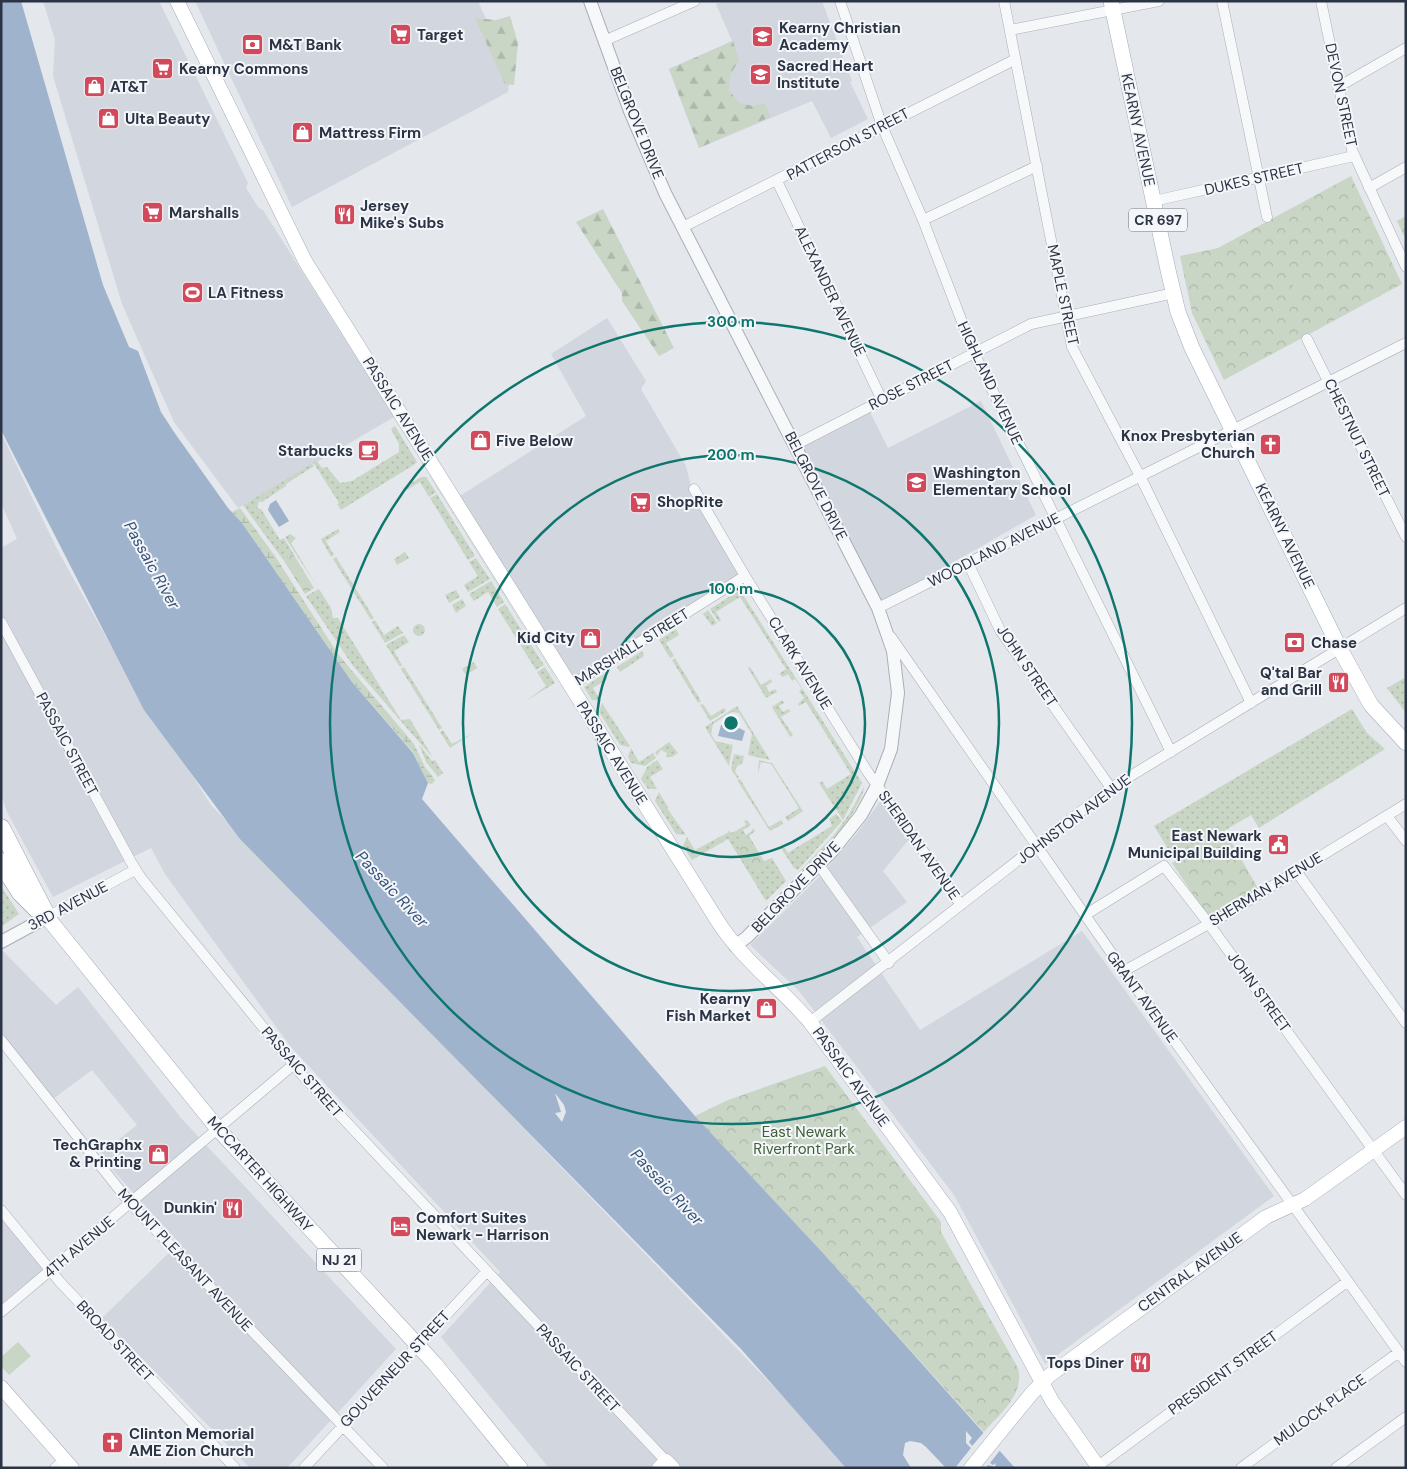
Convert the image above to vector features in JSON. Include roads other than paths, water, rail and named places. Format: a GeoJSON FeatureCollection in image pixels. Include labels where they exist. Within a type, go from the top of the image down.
{"type":"FeatureCollection","features":[{"type":"Feature","properties":{"kind":"highway","name":"MCCARTER HIGHWAY"},"geometry":{"type":"LineString","coordinates":[[1,828],[48,917]]}},
{"type":"Feature","properties":{"kind":"highway","name":"MCCARTER HIGHWAY"},"geometry":{"type":"LineString","coordinates":[[1,862],[21,893],[48,917]]}},
{"type":"Feature","properties":{"kind":"main road","name":"PASSAIC AVENUE"},"geometry":{"type":"LineString","coordinates":[[177,1],[305,261],[570,686],[735,946],[785,993],[810,1022],[950,1212],[1054,1405],[1099,1467]]}},
{"type":"Feature","properties":{"kind":"main road","name":"KEARNY AVENUE"},"geometry":{"type":"LineString","coordinates":[[1112,6],[1174,293],[1192,348],[1340,648],[1378,714],[1406,743]]}},
{"type":"Feature","properties":{"kind":"main road","name":"MCCARTER HIGHWAY"},"geometry":{"type":"LineString","coordinates":[[48,917],[218,1129],[418,1345],[520,1468]]}},
{"type":"Feature","properties":{"kind":"main road","name":"CENTRAL AVENUE"},"geometry":{"type":"LineString","coordinates":[[971,1468],[1050,1374],[1266,1217],[1305,1199],[1406,1127]]}},
{"type":"Feature","properties":{"kind":"main road"},"geometry":{"type":"LineString","coordinates":[[1,1387],[64,1465]]}},
{"type":"Feature","properties":{"kind":"street","name":"BELGROVE DRIVE"},"geometry":{"type":"LineString","coordinates":[[590,1],[630,111],[683,227],[878,608],[893,651],[898,693],[891,749],[877,786],[861,815],[820,865],[748,937],[735,946]]}},
{"type":"Feature","properties":{"kind":"street"},"geometry":{"type":"LineString","coordinates":[[604,41],[695,1]]}},
{"type":"Feature","properties":{"kind":"street","name":"HIGHLAND AVENUE"},"geometry":{"type":"LineString","coordinates":[[840,1],[882,126],[923,220],[974,353],[1171,752]]}},
{"type":"Feature","properties":{"kind":"street","name":"MAPLE STREET"},"geometry":{"type":"LineString","coordinates":[[1004,1],[1014,60],[1037,166],[1072,347],[1140,476],[1251,703]]}},
{"type":"Feature","properties":{"kind":"street"},"geometry":{"type":"LineString","coordinates":[[1010,30],[1112,6],[1159,1]]}},
{"type":"Feature","properties":{"kind":"street"},"geometry":{"type":"LineString","coordinates":[[1222,1],[1267,217]]}},
{"type":"Feature","properties":{"kind":"street","name":"DEVON STREET"},"geometry":{"type":"LineString","coordinates":[[1321,1],[1354,156],[1406,267]]}},
{"type":"Feature","properties":{"kind":"street"},"geometry":{"type":"LineString","coordinates":[[1338,87],[1406,48]]}},
{"type":"Feature","properties":{"kind":"street","name":"PATTERSON STREET"},"geometry":{"type":"LineString","coordinates":[[683,227],[1014,60]]}},
{"type":"Feature","properties":{"kind":"street","name":"DUKES STREET"},"geometry":{"type":"LineString","coordinates":[[1154,202],[1354,156]]}},
{"type":"Feature","properties":{"kind":"street"},"geometry":{"type":"LineString","coordinates":[[923,220],[1037,166]]}},
{"type":"Feature","properties":{"kind":"street"},"geometry":{"type":"LineString","coordinates":[[1370,188],[1406,167]]}},
{"type":"Feature","properties":{"kind":"street","name":"ALEXANDER AVENUE"},"geometry":{"type":"LineString","coordinates":[[777,181],[882,400]]}},
{"type":"Feature","properties":{"kind":"street","name":"ROSE STREET"},"geometry":{"type":"LineString","coordinates":[[794,445],[1031,324],[1174,293]]}},
{"type":"Feature","properties":{"kind":"street","name":"CHESTNUT STREET"},"geometry":{"type":"LineString","coordinates":[[1307,339],[1406,537]]}},
{"type":"Feature","properties":{"kind":"street","name":"WOODLAND AVENUE"},"geometry":{"type":"LineString","coordinates":[[878,608],[1406,343]]}},
{"type":"Feature","properties":{"kind":"street","name":"CLARK AVENUE"},"geometry":{"type":"LineString","coordinates":[[694,488],[745,576],[877,786]]}},
{"type":"Feature","properties":{"kind":"street","name":"JOHN STREET"},"geometry":{"type":"LineString","coordinates":[[968,563],[1000,630],[1111,788]]}},
{"type":"Feature","properties":{"kind":"street","name":"MARSHALL STREET"},"geometry":{"type":"LineString","coordinates":[[570,686],[745,576]]}},
{"type":"Feature","properties":{"kind":"street","name":"JOHNSTON AVENUE"},"geometry":{"type":"LineString","coordinates":[[810,1022],[889,963],[1111,788],[1406,608]]}},
{"type":"Feature","properties":{"kind":"street","name":"PASSAIC STREET"},"geometry":{"type":"LineString","coordinates":[[2,627],[135,870],[293,1065],[666,1465]]}},
{"type":"Feature","properties":{"kind":"street","name":"GRANT AVENUE"},"geometry":{"type":"LineString","coordinates":[[885,628],[1084,915],[1406,1362]]}},
{"type":"Feature","properties":{"kind":"street","name":"SHERIDAN AVENUE"},"geometry":{"type":"LineString","coordinates":[[877,786],[961,905]]}},
{"type":"Feature","properties":{"kind":"street","name":"SHERMAN AVENUE"},"geometry":{"type":"LineString","coordinates":[[1124,971],[1209,924],[1406,804]]}},
{"type":"Feature","properties":{"kind":"street"},"geometry":{"type":"LineString","coordinates":[[1387,816],[1406,841]]}},
{"type":"Feature","properties":{"kind":"street"},"geometry":{"type":"LineString","coordinates":[[820,865],[889,963]]}},
{"type":"Feature","properties":{"kind":"street","name":"JOHN STREET"},"geometry":{"type":"LineString","coordinates":[[1084,915],[1164,866],[1209,924],[1406,1195]]}},
{"type":"Feature","properties":{"kind":"street","name":"3RD AVENUE"},"geometry":{"type":"LineString","coordinates":[[1,942],[135,870]]}},
{"type":"Feature","properties":{"kind":"street"},"geometry":{"type":"LineString","coordinates":[[1296,871],[1406,1023]]}},
{"type":"Feature","properties":{"kind":"street","name":"MOUNT PLEASANT AVENUE"},"geometry":{"type":"LineString","coordinates":[[1,1040],[130,1203],[382,1468]]}},
{"type":"Feature","properties":{"kind":"street","name":"4TH AVENUE"},"geometry":{"type":"LineString","coordinates":[[1,1312],[293,1065]]}},
{"type":"Feature","properties":{"kind":"street","name":"BROAD STREET"},"geometry":{"type":"LineString","coordinates":[[1,1210],[50,1271],[235,1468]]}},
{"type":"Feature","properties":{"kind":"street","name":"GOUVERNEUR STREET"},"geometry":{"type":"LineString","coordinates":[[304,1468],[487,1271]]}},
{"type":"Feature","properties":{"kind":"street","name":"PRESIDENT STREET"},"geometry":{"type":"LineString","coordinates":[[1099,1467],[1348,1281]]}},
{"type":"Feature","properties":{"kind":"street","name":"MULOCK PLACE"},"geometry":{"type":"LineString","coordinates":[[1241,1468],[1399,1352]]}},
{"type":"Feature","properties":{"kind":"street"},"geometry":{"type":"LineString","coordinates":[[1336,1468],[1406,1417]]}},
{"type":"Feature","properties":{"kind":"water","name":"Passaic River"},"geometry":{"type":"Polygon","coordinates":[[[1,1],[21,1],[103,285],[129,347],[138,351],[161,412],[228,508],[242,523],[352,682],[413,753],[428,783],[422,799],[695,1116],[823,1253],[1015,1468],[846,1468],[741,1349],[240,839],[144,710],[1,430],[1,1]]]}},
{"type":"Feature","properties":{"kind":"water"},"geometry":{"type":"Polygon","coordinates":[[[276,500],[289,521],[279,527],[268,510],[270,504],[276,500]]]}},
{"type":"Feature","properties":{"kind":"water"},"geometry":{"type":"Polygon","coordinates":[[[730,722],[738,723],[737,727],[745,731],[742,741],[718,736],[721,725],[729,725],[730,722]]]}},
{"type":"Feature","properties":{"kind":"place","name":"Target"},"geometry":{"type":"Point","coordinates":[401,35]}},
{"type":"Feature","properties":{"kind":"place","name":"Kearny Christian Academy"},"geometry":{"type":"Point","coordinates":[763,37]}},
{"type":"Feature","properties":{"kind":"place","name":"M&T Bank"},"geometry":{"type":"Point","coordinates":[253,45]}},
{"type":"Feature","properties":{"kind":"place","name":"Kearny Commons"},"geometry":{"type":"Point","coordinates":[163,69]}},
{"type":"Feature","properties":{"kind":"place","name":"Sacred Heart Institute"},"geometry":{"type":"Point","coordinates":[761,75]}},
{"type":"Feature","properties":{"kind":"place","name":"AT&T"},"geometry":{"type":"Point","coordinates":[94,87]}},
{"type":"Feature","properties":{"kind":"place","name":"Ulta Beauty"},"geometry":{"type":"Point","coordinates":[109,119]}},
{"type":"Feature","properties":{"kind":"place","name":"Mattress Firm"},"geometry":{"type":"Point","coordinates":[303,133]}},
{"type":"Feature","properties":{"kind":"place","name":"Marshalls"},"geometry":{"type":"Point","coordinates":[153,213]}},
{"type":"Feature","properties":{"kind":"place","name":"Jersey Mike's Subs"},"geometry":{"type":"Point","coordinates":[344,215]}},
{"type":"Feature","properties":{"kind":"place","name":"LA Fitness"},"geometry":{"type":"Point","coordinates":[192,293]}},
{"type":"Feature","properties":{"kind":"place","name":"Five Below"},"geometry":{"type":"Point","coordinates":[480,441]}},
{"type":"Feature","properties":{"kind":"place","name":"Knox Presbyterian Church"},"geometry":{"type":"Point","coordinates":[1271,445]}},
{"type":"Feature","properties":{"kind":"place","name":"Starbucks"},"geometry":{"type":"Point","coordinates":[369,451]}},
{"type":"Feature","properties":{"kind":"place","name":"Washington Elementary School"},"geometry":{"type":"Point","coordinates":[917,482]}},
{"type":"Feature","properties":{"kind":"place","name":"ShopRite"},"geometry":{"type":"Point","coordinates":[641,502]}},
{"type":"Feature","properties":{"kind":"place","name":"Kid City"},"geometry":{"type":"Point","coordinates":[591,638]}},
{"type":"Feature","properties":{"kind":"place","name":"Chase"},"geometry":{"type":"Point","coordinates":[1295,643]}},
{"type":"Feature","properties":{"kind":"place","name":"Q'tal Bar and Grill"},"geometry":{"type":"Point","coordinates":[1338,682]}},
{"type":"Feature","properties":{"kind":"place","name":"East Newark Municipal Building"},"geometry":{"type":"Point","coordinates":[1278,845]}},
{"type":"Feature","properties":{"kind":"place","name":"Kearny Fish Market"},"geometry":{"type":"Point","coordinates":[767,1008]}},
{"type":"Feature","properties":{"kind":"place","name":"TechGraphx & Printing"},"geometry":{"type":"Point","coordinates":[158,1154]}},
{"type":"Feature","properties":{"kind":"place","name":"Dunkin'"},"geometry":{"type":"Point","coordinates":[233,1208]}},
{"type":"Feature","properties":{"kind":"place","name":"Comfort Suites Newark - Harrison"},"geometry":{"type":"Point","coordinates":[400,1227]}},
{"type":"Feature","properties":{"kind":"place","name":"Tops Diner"},"geometry":{"type":"Point","coordinates":[1140,1363]}},
{"type":"Feature","properties":{"kind":"place","name":"Clinton Memorial AME Zion Church"},"geometry":{"type":"Point","coordinates":[113,1443]}},
{"type":"Feature","properties":{"kind":"park label","name":"East Newark Riverfront Park"},"geometry":{"type":"Point","coordinates":[804,1140]}}]}
